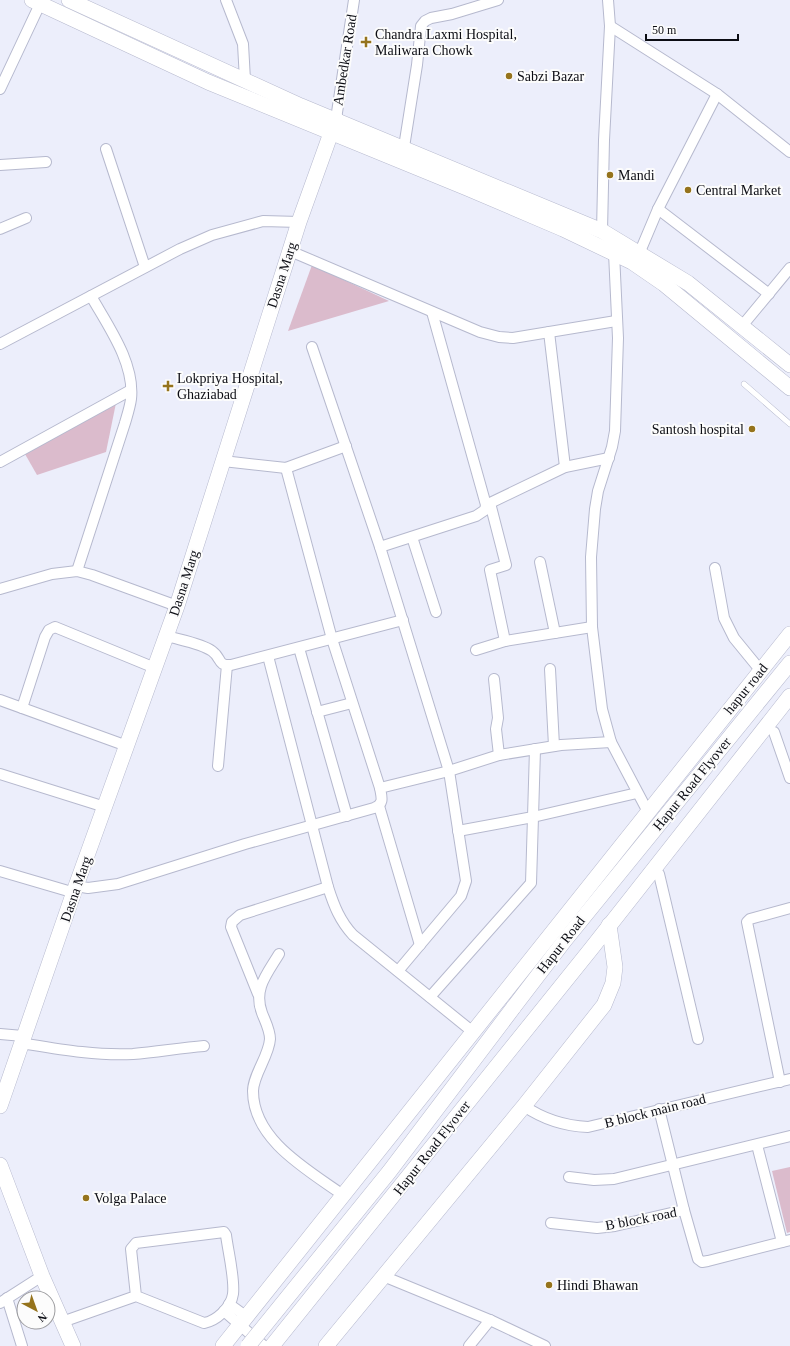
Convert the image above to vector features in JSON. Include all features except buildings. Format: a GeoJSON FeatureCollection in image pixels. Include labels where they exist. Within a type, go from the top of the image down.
{"type":"FeatureCollection","features":[{"type":"Feature","properties":{"kind":"street"},"geometry":{"type":"LineString","coordinates":[[69,0],[301,106],[333,126],[467,188],[614,253],[648,271],[790,388]]}},
{"type":"Feature","properties":{"kind":"street"},"geometry":{"type":"LineString","coordinates":[[226,0],[243,44],[245,80]]}},
{"type":"Feature","properties":{"kind":"street","name":"Ambedkar Road"},"geometry":{"type":"LineString","coordinates":[[333,126],[354,0]]}},
{"type":"Feature","properties":{"kind":"street"},"geometry":{"type":"LineString","coordinates":[[404,147],[417,65],[421,26],[430,18],[452,14],[498,0]]}},
{"type":"Feature","properties":{"kind":"street"},"geometry":{"type":"LineString","coordinates":[[602,231],[604,140],[610,26],[608,0]]}},
{"type":"Feature","properties":{"kind":"street"},"geometry":{"type":"LineString","coordinates":[[0,89],[36,2],[208,82],[333,126],[404,147],[602,231],[688,283],[790,365]]}},
{"type":"Feature","properties":{"kind":"street"},"geometry":{"type":"LineString","coordinates":[[610,26],[717,94],[790,152]]}},
{"type":"Feature","properties":{"kind":"street"},"geometry":{"type":"LineString","coordinates":[[639,254],[658,209],[717,94]]}},
{"type":"Feature","properties":{"kind":"street","name":"Dasna Marg"},"geometry":{"type":"LineString","coordinates":[[0,1106],[22,1039],[177,606],[299,222],[333,126]]}},
{"type":"Feature","properties":{"kind":"street"},"geometry":{"type":"LineString","coordinates":[[106,149],[145,267]]}},
{"type":"Feature","properties":{"kind":"street"},"geometry":{"type":"LineString","coordinates":[[0,165],[46,162]]}},
{"type":"Feature","properties":{"kind":"street"},"geometry":{"type":"LineString","coordinates":[[658,209],[769,294]]}},
{"type":"Feature","properties":{"kind":"street"},"geometry":{"type":"LineString","coordinates":[[0,229],[26,218]]}},
{"type":"Feature","properties":{"kind":"street"},"geometry":{"type":"LineString","coordinates":[[0,344],[180,249],[212,235],[262,221],[299,222]]}},
{"type":"Feature","properties":{"kind":"street"},"geometry":{"type":"LineString","coordinates":[[290,251],[480,332],[499,337],[513,338],[616,321]]}},
{"type":"Feature","properties":{"kind":"street"},"geometry":{"type":"LineString","coordinates":[[614,253],[618,338],[615,431],[609,458],[598,490],[595,509],[591,557],[592,627],[602,709],[611,742],[648,812]]}},
{"type":"Feature","properties":{"kind":"street"},"geometry":{"type":"LineString","coordinates":[[742,326],[790,268]]}},
{"type":"Feature","properties":{"kind":"street"},"geometry":{"type":"LineString","coordinates":[[77,571],[125,424],[131,400],[130,375],[123,355],[91,296]]}},
{"type":"Feature","properties":{"kind":"street"},"geometry":{"type":"LineString","coordinates":[[432,312],[506,565],[490,570],[505,641]]}},
{"type":"Feature","properties":{"kind":"street"},"geometry":{"type":"LineString","coordinates":[[549,332],[565,467]]}},
{"type":"Feature","properties":{"kind":"street"},"geometry":{"type":"LineString","coordinates":[[312,347],[380,547],[449,771],[466,881],[465,889],[461,896],[398,971]]}},
{"type":"Feature","properties":{"kind":"street"},"geometry":{"type":"LineString","coordinates":[[0,462],[131,390]]}},
{"type":"Feature","properties":{"kind":"street"},"geometry":{"type":"LineString","coordinates":[[223,461],[286,468],[346,446]]}},
{"type":"Feature","properties":{"kind":"street"},"geometry":{"type":"LineString","coordinates":[[380,547],[476,516],[485,510],[488,504],[565,467],[609,458]]}},
{"type":"Feature","properties":{"kind":"street"},"geometry":{"type":"LineString","coordinates":[[286,468],[332,639],[380,788],[382,797],[379,806],[420,945]]}},
{"type":"Feature","properties":{"kind":"street"},"geometry":{"type":"LineString","coordinates":[[412,537],[436,612]]}},
{"type":"Feature","properties":{"kind":"street"},"geometry":{"type":"LineString","coordinates":[[540,562],[555,633]]}},
{"type":"Feature","properties":{"kind":"street"},"geometry":{"type":"LineString","coordinates":[[715,568],[724,618],[734,638],[761,670]]}},
{"type":"Feature","properties":{"kind":"street"},"geometry":{"type":"LineString","coordinates":[[0,590],[52,574],[77,571],[177,606]]}},
{"type":"Feature","properties":{"kind":"street"},"geometry":{"type":"LineString","coordinates":[[166,636],[208,648],[217,655],[221,663],[227,665],[268,656],[403,620]]}},
{"type":"Feature","properties":{"kind":"street"},"geometry":{"type":"LineString","coordinates":[[22,708],[45,637],[49,630],[55,627],[61,628],[155,668]]}},
{"type":"Feature","properties":{"kind":"street"},"geometry":{"type":"LineString","coordinates":[[476,650],[505,641],[592,627]]}},
{"type":"Feature","properties":{"kind":"street","name":"hapur road"},"geometry":{"type":"LineString","coordinates":[[223,1346],[790,634]]}},
{"type":"Feature","properties":{"kind":"street"},"geometry":{"type":"LineString","coordinates":[[299,648],[347,816]]}},
{"type":"Feature","properties":{"kind":"street"},"geometry":{"type":"LineString","coordinates":[[268,656],[328,887],[336,910],[344,926],[353,935],[473,1032]]}},
{"type":"Feature","properties":{"kind":"street","name":"Hapur Road Flyover"},"geometry":{"type":"LineString","coordinates":[[593,905],[790,663]]}},
{"type":"Feature","properties":{"kind":"street"},"geometry":{"type":"LineString","coordinates":[[218,766],[227,665]]}},
{"type":"Feature","properties":{"kind":"street"},"geometry":{"type":"LineString","coordinates":[[550,669],[554,746]]}},
{"type":"Feature","properties":{"kind":"street"},"geometry":{"type":"LineString","coordinates":[[494,679],[498,718],[496,729],[499,754]]}},
{"type":"Feature","properties":{"kind":"street","name":"Hapur Road Flyover"},"geometry":{"type":"LineString","coordinates":[[272,1346],[591,949],[790,696]]}},
{"type":"Feature","properties":{"kind":"street"},"geometry":{"type":"LineString","coordinates":[[0,700],[127,746]]}},
{"type":"Feature","properties":{"kind":"street"},"geometry":{"type":"LineString","coordinates":[[317,712],[352,703]]}},
{"type":"Feature","properties":{"kind":"street"},"geometry":{"type":"LineString","coordinates":[[619,912],[633,908],[790,711]]}},
{"type":"Feature","properties":{"kind":"street"},"geometry":{"type":"LineString","coordinates":[[774,732],[790,778]]}},
{"type":"Feature","properties":{"kind":"street"},"geometry":{"type":"LineString","coordinates":[[380,788],[449,771],[499,754],[554,746],[611,742]]}},
{"type":"Feature","properties":{"kind":"street"},"geometry":{"type":"LineString","coordinates":[[430,997],[531,883],[535,749]]}},
{"type":"Feature","properties":{"kind":"street"},"geometry":{"type":"LineString","coordinates":[[0,774],[105,807]]}},
{"type":"Feature","properties":{"kind":"street"},"geometry":{"type":"LineString","coordinates":[[458,831],[533,817],[637,793]]}},
{"type":"Feature","properties":{"kind":"street"},"geometry":{"type":"LineString","coordinates":[[0,871],[76,889],[118,884],[379,806]]}},
{"type":"Feature","properties":{"kind":"street"},"geometry":{"type":"LineString","coordinates":[[659,874],[698,1039]]}},
{"type":"Feature","properties":{"kind":"street"},"geometry":{"type":"LineString","coordinates":[[593,905],[597,876]]}},
{"type":"Feature","properties":{"kind":"street"},"geometry":{"type":"LineString","coordinates":[[328,887],[240,915],[232,922],[231,927],[258,994],[259,1005],[270,1037],[269,1046],[253,1090],[256,1110],[264,1128],[280,1146],[298,1162],[344,1195]]}},
{"type":"Feature","properties":{"kind":"street","name":"Hapur Road"},"geometry":{"type":"LineString","coordinates":[[530,986],[593,905]]}},
{"type":"Feature","properties":{"kind":"street"},"geometry":{"type":"LineString","coordinates":[[785,1080],[747,922],[750,919],[790,908]]}},
{"type":"Feature","properties":{"kind":"street"},"geometry":{"type":"LineString","coordinates":[[326,1346],[524,1106],[604,1005],[613,983],[615,966],[609,925]]}},
{"type":"Feature","properties":{"kind":"street"},"geometry":{"type":"LineString","coordinates":[[591,949],[615,966]]}},
{"type":"Feature","properties":{"kind":"street"},"geometry":{"type":"LineString","coordinates":[[258,994],[261,983],[279,954]]}},
{"type":"Feature","properties":{"kind":"street"},"geometry":{"type":"LineString","coordinates":[[518,977],[530,986]]}},
{"type":"Feature","properties":{"kind":"street","name":"Hapur Road Flyover"},"geometry":{"type":"LineString","coordinates":[[248,1346],[389,1172],[530,986]]}},
{"type":"Feature","properties":{"kind":"street"},"geometry":{"type":"LineString","coordinates":[[0,1034],[67,1050],[112,1054],[134,1054],[204,1046]]}},
{"type":"Feature","properties":{"kind":"street","name":"B block main road"},"geometry":{"type":"LineString","coordinates":[[524,1106],[535,1114],[552,1120],[574,1126],[588,1127],[627,1119],[659,1109],[785,1080]]}},
{"type":"Feature","properties":{"kind":"street","name":"B block road"},"geometry":{"type":"LineString","coordinates":[[659,1109],[696,1255],[702,1262],[786,1241],[757,1145]]}},
{"type":"Feature","properties":{"kind":"street"},"geometry":{"type":"LineString","coordinates":[[569,1177],[605,1180],[673,1166],[790,1136]]}},
{"type":"Feature","properties":{"kind":"street"},"geometry":{"type":"LineString","coordinates":[[0,1165],[42,1276],[73,1346]]}},
{"type":"Feature","properties":{"kind":"street","name":"B block road"},"geometry":{"type":"LineString","coordinates":[[551,1223],[597,1228],[615,1226],[684,1210]]}},
{"type":"Feature","properties":{"kind":"street"},"geometry":{"type":"LineString","coordinates":[[62,1322],[136,1296],[204,1323],[215,1319],[226,1307],[233,1292],[226,1235],[224,1232],[221,1231],[136,1243],[133,1245],[131,1249],[136,1296]]}},
{"type":"Feature","properties":{"kind":"street"},"geometry":{"type":"LineString","coordinates":[[22,1346],[3,1301],[42,1276]]}},
{"type":"Feature","properties":{"kind":"street"},"geometry":{"type":"LineString","coordinates":[[383,1276],[490,1320],[545,1346]]}},
{"type":"Feature","properties":{"kind":"street"},"geometry":{"type":"LineString","coordinates":[[226,1307],[244,1320],[264,1346]]}},
{"type":"Feature","properties":{"kind":"street"},"geometry":{"type":"LineString","coordinates":[[469,1346],[490,1320]]}},
{"type":"Feature","properties":{"kind":"lane"},"geometry":{"type":"LineString","coordinates":[[744,384],[790,424]]}},
{"type":"Feature","properties":{"kind":"shaded area"},"geometry":{"type":"Polygon","coordinates":[[[312,265],[389,301],[288,331],[312,265]]]}},
{"type":"Feature","properties":{"kind":"shaded area"},"geometry":{"type":"Polygon","coordinates":[[[116,403],[106,452],[37,475],[25,454],[116,403]]]}},
{"type":"Feature","properties":{"kind":"shaded area"},"geometry":{"type":"Polygon","coordinates":[[[790,1167],[790,1232],[787,1233],[772,1171],[790,1167]]]}},
{"type":"Feature","properties":{"kind":"place","name":"Chandra Laxmi Hospital, Maliwara Chowk"},"geometry":{"type":"Point","coordinates":[366,42]}},
{"type":"Feature","properties":{"kind":"place","name":"Sabzi Bazar"},"geometry":{"type":"Point","coordinates":[509,76]}},
{"type":"Feature","properties":{"kind":"place","name":"Mandi"},"geometry":{"type":"Point","coordinates":[610,175]}},
{"type":"Feature","properties":{"kind":"place","name":"Central Market"},"geometry":{"type":"Point","coordinates":[688,190]}},
{"type":"Feature","properties":{"kind":"place","name":"Lokpriya Hospital, Ghaziabad"},"geometry":{"type":"Point","coordinates":[168,386]}},
{"type":"Feature","properties":{"kind":"place","name":"Santosh hospital"},"geometry":{"type":"Point","coordinates":[752,429]}},
{"type":"Feature","properties":{"kind":"place","name":"Volga Palace"},"geometry":{"type":"Point","coordinates":[86,1198]}},
{"type":"Feature","properties":{"kind":"place","name":"Hindi Bhawan"},"geometry":{"type":"Point","coordinates":[549,1285]}}]}
